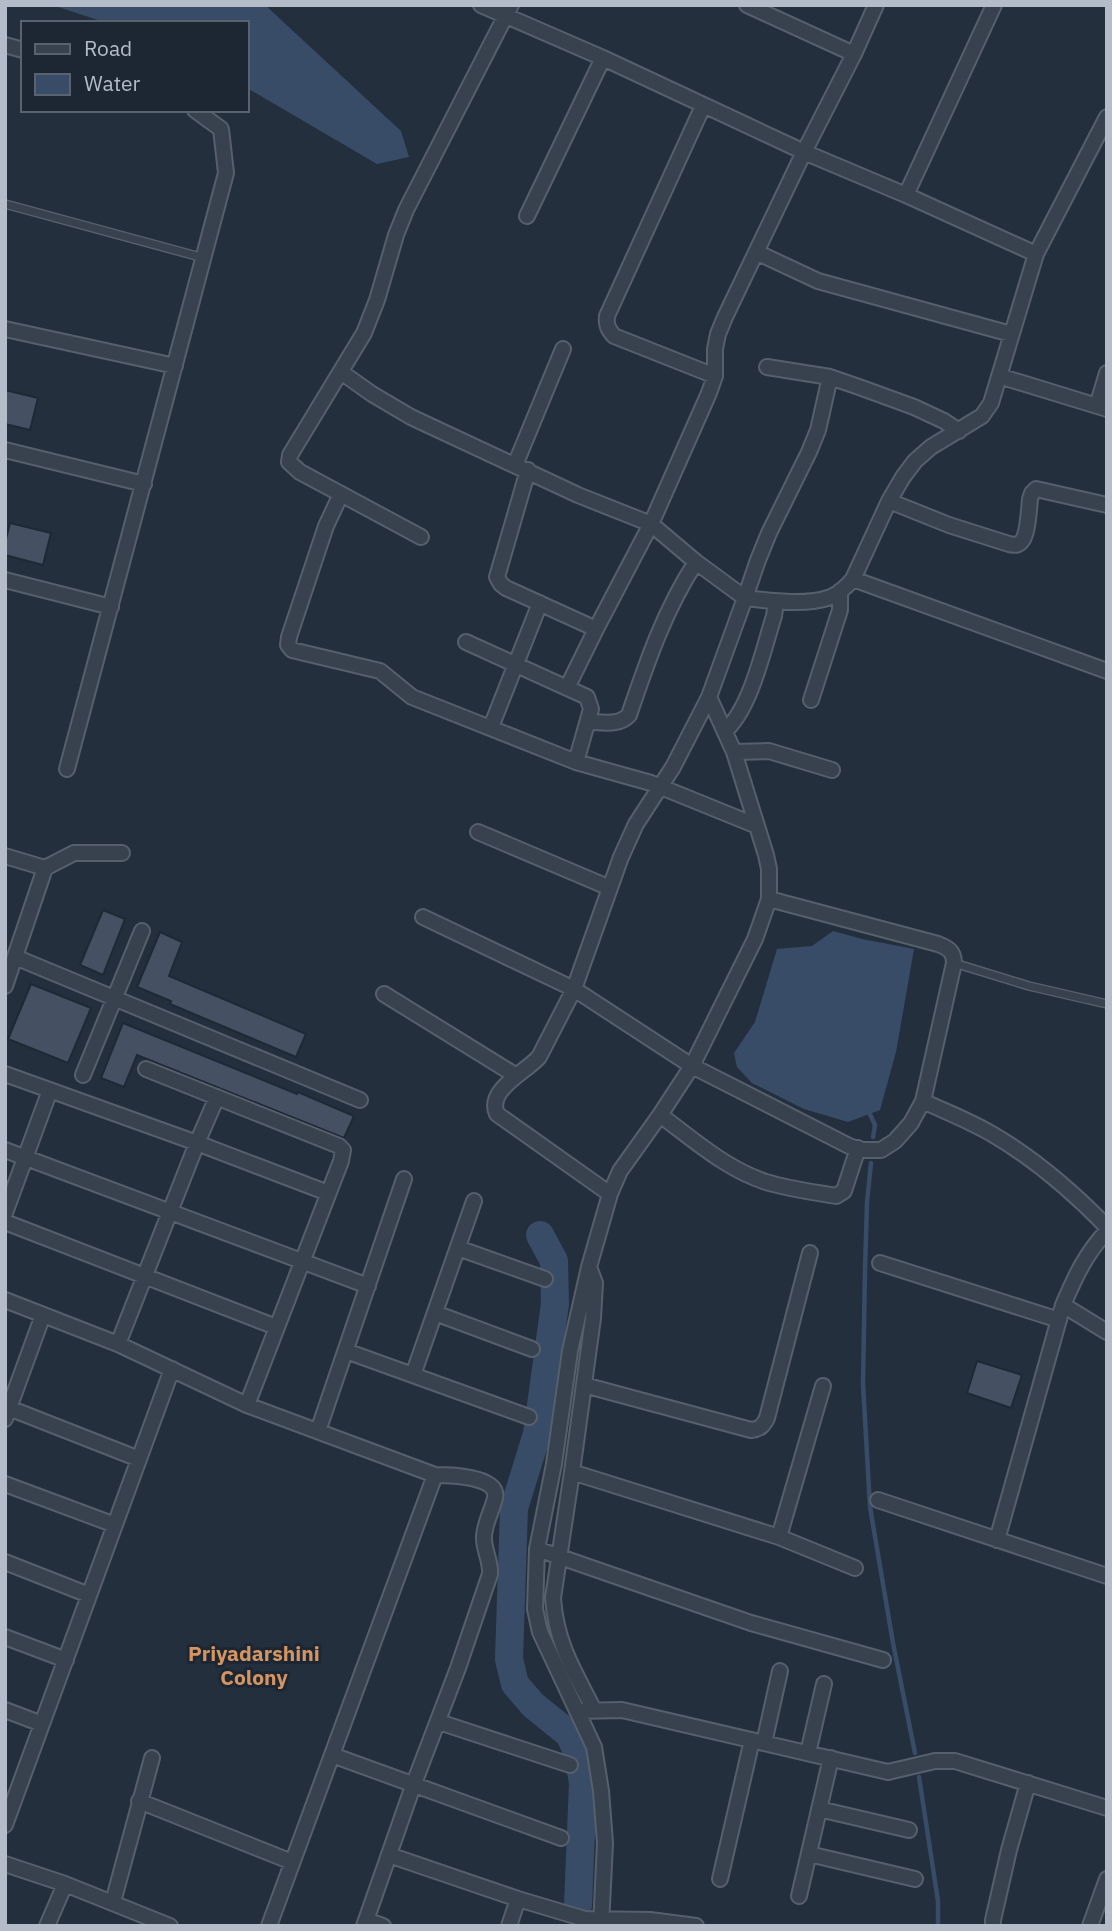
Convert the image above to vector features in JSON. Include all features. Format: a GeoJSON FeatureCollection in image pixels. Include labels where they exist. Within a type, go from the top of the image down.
{"type":"FeatureCollection","features":[{"type":"Feature","properties":{"kind":"street"},"geometry":{"type":"LineString","coordinates":[[481,5],[508,11],[703,106],[1036,254]]}},
{"type":"Feature","properties":{"kind":"street"},"geometry":{"type":"LineString","coordinates":[[747,5],[854,54]]}},
{"type":"Feature","properties":{"kind":"street"},"geometry":{"type":"LineString","coordinates":[[567,688],[651,524],[715,376],[718,334],[876,5]]}},
{"type":"Feature","properties":{"kind":"street"},"geometry":{"type":"LineString","coordinates":[[906,195],[994,5]]}},
{"type":"Feature","properties":{"kind":"street"},"geometry":{"type":"LineString","coordinates":[[421,537],[300,472],[289,462],[290,456],[364,333],[377,300],[396,235],[407,210],[508,11]]}},
{"type":"Feature","properties":{"kind":"street"},"geometry":{"type":"LineString","coordinates":[[527,216],[603,58]]}},
{"type":"Feature","properties":{"kind":"street"},"geometry":{"type":"LineString","coordinates":[[703,106],[606,323],[614,336],[715,376]]}},
{"type":"Feature","properties":{"kind":"street"},"geometry":{"type":"LineString","coordinates":[[67,769],[226,173],[221,129],[198,112]]}},
{"type":"Feature","properties":{"kind":"street"},"geometry":{"type":"LineString","coordinates":[[341,372],[411,417],[578,495],[651,524],[745,598],[776,602],[815,601],[833,596],[853,579],[889,501],[915,461],[931,447],[982,416],[991,403],[1036,254],[1107,117]]}},
{"type":"Feature","properties":{"kind":"street"},"geometry":{"type":"LineString","coordinates":[[756,252],[818,281],[1012,334]]}},
{"type":"Feature","properties":{"kind":"street"},"geometry":{"type":"LineString","coordinates":[[5,329],[175,366]]}},
{"type":"Feature","properties":{"kind":"street"},"geometry":{"type":"LineString","coordinates":[[563,349],[522,468],[497,577],[506,589],[596,629]]}},
{"type":"Feature","properties":{"kind":"street"},"geometry":{"type":"LineString","coordinates":[[767,367],[830,377],[914,407],[959,431]]}},
{"type":"Feature","properties":{"kind":"street"},"geometry":{"type":"LineString","coordinates":[[999,376],[1102,408],[1107,373]]}},
{"type":"Feature","properties":{"kind":"street"},"geometry":{"type":"LineString","coordinates":[[610,1194],[497,1114],[495,1101],[515,1075],[539,1057],[575,989],[610,888],[636,824],[673,767],[709,697],[769,533],[818,430],[830,377]]}},
{"type":"Feature","properties":{"kind":"street"},"geometry":{"type":"LineString","coordinates":[[5,450],[144,484]]}},
{"type":"Feature","properties":{"kind":"street"},"geometry":{"type":"LineString","coordinates":[[889,501],[948,525],[1016,545],[1025,536],[1030,499],[1036,489],[1107,505]]}},
{"type":"Feature","properties":{"kind":"street"},"geometry":{"type":"LineString","coordinates":[[341,494],[326,526],[289,637],[288,645],[292,650],[380,671],[412,697],[576,761],[660,787],[757,827]]}},
{"type":"Feature","properties":{"kind":"street"},"geometry":{"type":"LineString","coordinates":[[589,722],[624,721],[668,610],[696,562]]}},
{"type":"Feature","properties":{"kind":"street"},"geometry":{"type":"LineString","coordinates":[[853,579],[1107,671]]}},
{"type":"Feature","properties":{"kind":"street"},"geometry":{"type":"LineString","coordinates":[[5,580],[111,607]]}},
{"type":"Feature","properties":{"kind":"street"},"geometry":{"type":"LineString","coordinates":[[811,700],[840,610],[840,591]]}},
{"type":"Feature","properties":{"kind":"street"},"geometry":{"type":"LineString","coordinates":[[725,731],[745,705],[774,616],[776,602]]}},
{"type":"Feature","properties":{"kind":"street"},"geometry":{"type":"LineString","coordinates":[[491,727],[540,603]]}},
{"type":"Feature","properties":{"kind":"street"},"geometry":{"type":"LineString","coordinates":[[466,642],[587,697],[591,709],[589,722],[576,761]]}},
{"type":"Feature","properties":{"kind":"street"},"geometry":{"type":"LineString","coordinates":[[602,1923],[605,1843],[594,1747],[540,1632],[535,1609],[537,1549],[554,1465],[570,1351],[589,1267],[610,1194],[620,1171],[692,1066],[755,939],[769,899],[769,869],[757,827],[734,752],[709,697]]}},
{"type":"Feature","properties":{"kind":"street"},"geometry":{"type":"LineString","coordinates":[[734,752],[769,751],[832,770]]}},
{"type":"Feature","properties":{"kind":"street"},"geometry":{"type":"LineString","coordinates":[[478,832],[610,888]]}},
{"type":"Feature","properties":{"kind":"street"},"geometry":{"type":"LineString","coordinates":[[5,986],[45,868],[74,853],[122,853]]}},
{"type":"Feature","properties":{"kind":"street"},"geometry":{"type":"LineString","coordinates":[[5,856],[45,868]]}},
{"type":"Feature","properties":{"kind":"street"},"geometry":{"type":"LineString","coordinates":[[423,917],[575,989],[692,1066],[849,1146],[881,1150],[895,1141],[911,1123],[923,1101],[954,955],[948,948],[769,899]]}},
{"type":"Feature","properties":{"kind":"street"},"geometry":{"type":"LineString","coordinates":[[83,1075],[142,931]]}},
{"type":"Feature","properties":{"kind":"street"},"geometry":{"type":"LineString","coordinates":[[15,957],[360,1100]]}},
{"type":"Feature","properties":{"kind":"street"},"geometry":{"type":"LineString","coordinates":[[384,994],[515,1075]]}},
{"type":"Feature","properties":{"kind":"street"},"geometry":{"type":"LineString","coordinates":[[146,1069],[339,1146],[343,1150],[247,1405]]}},
{"type":"Feature","properties":{"kind":"street"},"geometry":{"type":"LineString","coordinates":[[5,1074],[328,1193]]}},
{"type":"Feature","properties":{"kind":"street"},"geometry":{"type":"LineString","coordinates":[[5,1213],[50,1090]]}},
{"type":"Feature","properties":{"kind":"street"},"geometry":{"type":"LineString","coordinates":[[118,1345],[216,1097]]}},
{"type":"Feature","properties":{"kind":"street"},"geometry":{"type":"LineString","coordinates":[[923,1101],[991,1133],[1038,1164],[1070,1189],[1107,1228],[1083,1262],[1063,1305],[997,1540]]}},
{"type":"Feature","properties":{"kind":"street"},"geometry":{"type":"LineString","coordinates":[[660,1115],[740,1171],[767,1182],[836,1196],[844,1191],[858,1149]]}},
{"type":"Feature","properties":{"kind":"street"},"geometry":{"type":"LineString","coordinates":[[5,1150],[368,1286]]}},
{"type":"Feature","properties":{"kind":"street"},"geometry":{"type":"LineString","coordinates":[[318,1431],[404,1179]]}},
{"type":"Feature","properties":{"kind":"street"},"geometry":{"type":"LineString","coordinates":[[413,1375],[474,1201]]}},
{"type":"Feature","properties":{"kind":"street"},"geometry":{"type":"LineString","coordinates":[[5,1223],[276,1327]]}},
{"type":"Feature","properties":{"kind":"street"},"geometry":{"type":"LineString","coordinates":[[458,1248],[545,1279]]}},
{"type":"Feature","properties":{"kind":"street"},"geometry":{"type":"LineString","coordinates":[[584,1385],[758,1430],[767,1418],[810,1253]]}},
{"type":"Feature","properties":{"kind":"street"},"geometry":{"type":"LineString","coordinates":[[880,1263],[1059,1320]]}},
{"type":"Feature","properties":{"kind":"street"},"geometry":{"type":"LineString","coordinates":[[589,1267],[595,1283],[595,1293],[553,1598],[554,1615],[563,1650],[594,1710]]}},
{"type":"Feature","properties":{"kind":"street"},"geometry":{"type":"LineString","coordinates":[[5,1300],[172,1368],[247,1405],[435,1475],[472,1478],[495,1489],[496,1496],[484,1532],[491,1564],[490,1574],[365,1923],[383,1926]]}},
{"type":"Feature","properties":{"kind":"street"},"geometry":{"type":"LineString","coordinates":[[1063,1305],[1107,1332]]}},
{"type":"Feature","properties":{"kind":"street"},"geometry":{"type":"LineString","coordinates":[[435,1312],[532,1349]]}},
{"type":"Feature","properties":{"kind":"street"},"geometry":{"type":"LineString","coordinates":[[43,1315],[7,1414],[139,1459]]}},
{"type":"Feature","properties":{"kind":"street"},"geometry":{"type":"LineString","coordinates":[[346,1351],[529,1417]]}},
{"type":"Feature","properties":{"kind":"street"},"geometry":{"type":"LineString","coordinates":[[5,1825],[12,1786],[42,1724],[172,1368]]}},
{"type":"Feature","properties":{"kind":"street"},"geometry":{"type":"LineString","coordinates":[[779,1537],[823,1386]]}},
{"type":"Feature","properties":{"kind":"street"},"geometry":{"type":"LineString","coordinates":[[572,1472],[779,1537],[855,1568]]}},
{"type":"Feature","properties":{"kind":"street"},"geometry":{"type":"LineString","coordinates":[[269,1926],[435,1475]]}},
{"type":"Feature","properties":{"kind":"street"},"geometry":{"type":"LineString","coordinates":[[5,1484],[115,1525]]}},
{"type":"Feature","properties":{"kind":"street"},"geometry":{"type":"LineString","coordinates":[[878,1500],[1107,1576]]}},
{"type":"Feature","properties":{"kind":"street"},"geometry":{"type":"LineString","coordinates":[[537,1549],[751,1623],[883,1660]]}},
{"type":"Feature","properties":{"kind":"street"},"geometry":{"type":"LineString","coordinates":[[5,1562],[89,1595]]}},
{"type":"Feature","properties":{"kind":"street"},"geometry":{"type":"LineString","coordinates":[[5,1637],[65,1660]]}},
{"type":"Feature","properties":{"kind":"street"},"geometry":{"type":"LineString","coordinates":[[720,1880],[780,1671]]}},
{"type":"Feature","properties":{"kind":"street"},"geometry":{"type":"LineString","coordinates":[[808,1753],[824,1684]]}},
{"type":"Feature","properties":{"kind":"street"},"geometry":{"type":"LineString","coordinates":[[5,1710],[42,1724]]}},
{"type":"Feature","properties":{"kind":"street"},"geometry":{"type":"LineString","coordinates":[[577,1711],[622,1710],[888,1772],[945,1760],[1107,1808]]}},
{"type":"Feature","properties":{"kind":"street"},"geometry":{"type":"LineString","coordinates":[[439,1722],[570,1765]]}},
{"type":"Feature","properties":{"kind":"street"},"geometry":{"type":"LineString","coordinates":[[331,1755],[561,1838]]}},
{"type":"Feature","properties":{"kind":"street"},"geometry":{"type":"LineString","coordinates":[[113,1902],[152,1758]]}},
{"type":"Feature","properties":{"kind":"street"},"geometry":{"type":"LineString","coordinates":[[799,1896],[831,1758]]}},
{"type":"Feature","properties":{"kind":"street"},"geometry":{"type":"LineString","coordinates":[[993,1926],[1009,1850],[1028,1783]]}},
{"type":"Feature","properties":{"kind":"street"},"geometry":{"type":"LineString","coordinates":[[139,1801],[292,1862]]}},
{"type":"Feature","properties":{"kind":"street"},"geometry":{"type":"LineString","coordinates":[[819,1809],[909,1830]]}},
{"type":"Feature","properties":{"kind":"street"},"geometry":{"type":"LineString","coordinates":[[389,1854],[518,1899],[602,1923],[650,1920],[696,1926]]}},
{"type":"Feature","properties":{"kind":"street"},"geometry":{"type":"LineString","coordinates":[[809,1854],[915,1879]]}},
{"type":"Feature","properties":{"kind":"street"},"geometry":{"type":"LineString","coordinates":[[5,1864],[113,1902],[170,1926]]}},
{"type":"Feature","properties":{"kind":"street"},"geometry":{"type":"LineString","coordinates":[[1090,1926],[1107,1879]]}},
{"type":"Feature","properties":{"kind":"street"},"geometry":{"type":"LineString","coordinates":[[47,1926],[65,1884]]}},
{"type":"Feature","properties":{"kind":"street"},"geometry":{"type":"LineString","coordinates":[[509,1926],[518,1899]]}},
{"type":"Feature","properties":{"kind":"lane"},"geometry":{"type":"LineString","coordinates":[[5,204],[204,258]]}},
{"type":"Feature","properties":{"kind":"lane"},"geometry":{"type":"LineString","coordinates":[[954,963],[1029,986],[1107,1003]]}},
{"type":"Feature","properties":{"kind":"water"},"geometry":{"type":"Polygon","coordinates":[[[52,5],[265,5],[401,131],[409,157],[377,164],[248,89],[248,21],[101,21],[52,5]]]}},
{"type":"Feature","properties":{"kind":"water"},"geometry":{"type":"Polygon","coordinates":[[[833,931],[914,949],[896,1052],[880,1110],[848,1122],[804,1109],[752,1083],[737,1067],[734,1053],[755,1022],[777,949],[812,946],[833,931]]]}},
{"type":"Feature","properties":{"kind":"building"},"geometry":{"type":"Polygon","coordinates":[[[5,390],[38,398],[30,430],[5,424],[5,390]]]}},
{"type":"Feature","properties":{"kind":"building"},"geometry":{"type":"Polygon","coordinates":[[[10,523],[51,533],[43,565],[5,555],[10,523]]]}},
{"type":"Feature","properties":{"kind":"building"},"geometry":{"type":"Polygon","coordinates":[[[103,910],[125,919],[103,975],[80,965],[103,910]]]}},
{"type":"Feature","properties":{"kind":"building"},"geometry":{"type":"Polygon","coordinates":[[[160,932],[182,942],[169,976],[306,1034],[296,1057],[170,1004],[171,1001],[137,987],[160,932]]]}},
{"type":"Feature","properties":{"kind":"building"},"geometry":{"type":"Polygon","coordinates":[[[31,984],[91,1008],[68,1063],[8,1039],[31,984]]]}},
{"type":"Feature","properties":{"kind":"building"},"geometry":{"type":"Polygon","coordinates":[[[123,1023],[354,1116],[344,1138],[137,1055],[124,1087],[101,1078],[123,1023]]]}},
{"type":"Feature","properties":{"kind":"building"},"geometry":{"type":"Polygon","coordinates":[[[977,1361],[1022,1375],[1011,1408],[967,1393],[977,1361]]]}},
{"type":"Feature","properties":{"kind":"waterway"},"geometry":{"type":"LineString","coordinates":[[868,1110],[875,1125],[873,1137]]}},
{"type":"Feature","properties":{"kind":"waterway"},"geometry":{"type":"LineString","coordinates":[[871,1163],[867,1202],[863,1384],[870,1507],[915,1753]]}},
{"type":"Feature","properties":{"kind":"waterway"},"geometry":{"type":"LineString","coordinates":[[540,1235],[554,1261],[555,1304],[537,1434],[514,1508],[509,1659],[515,1684],[533,1705],[569,1734],[578,1753],[583,1783],[578,1905]]}},
{"type":"Feature","properties":{"kind":"waterway"},"geometry":{"type":"LineString","coordinates":[[919,1777],[938,1901],[938,1926]]}},
{"type":"Feature","properties":{"kind":"district","name":"Priyadarshini Colony"},"geometry":{"type":"Point","coordinates":[254,1665]}}]}
